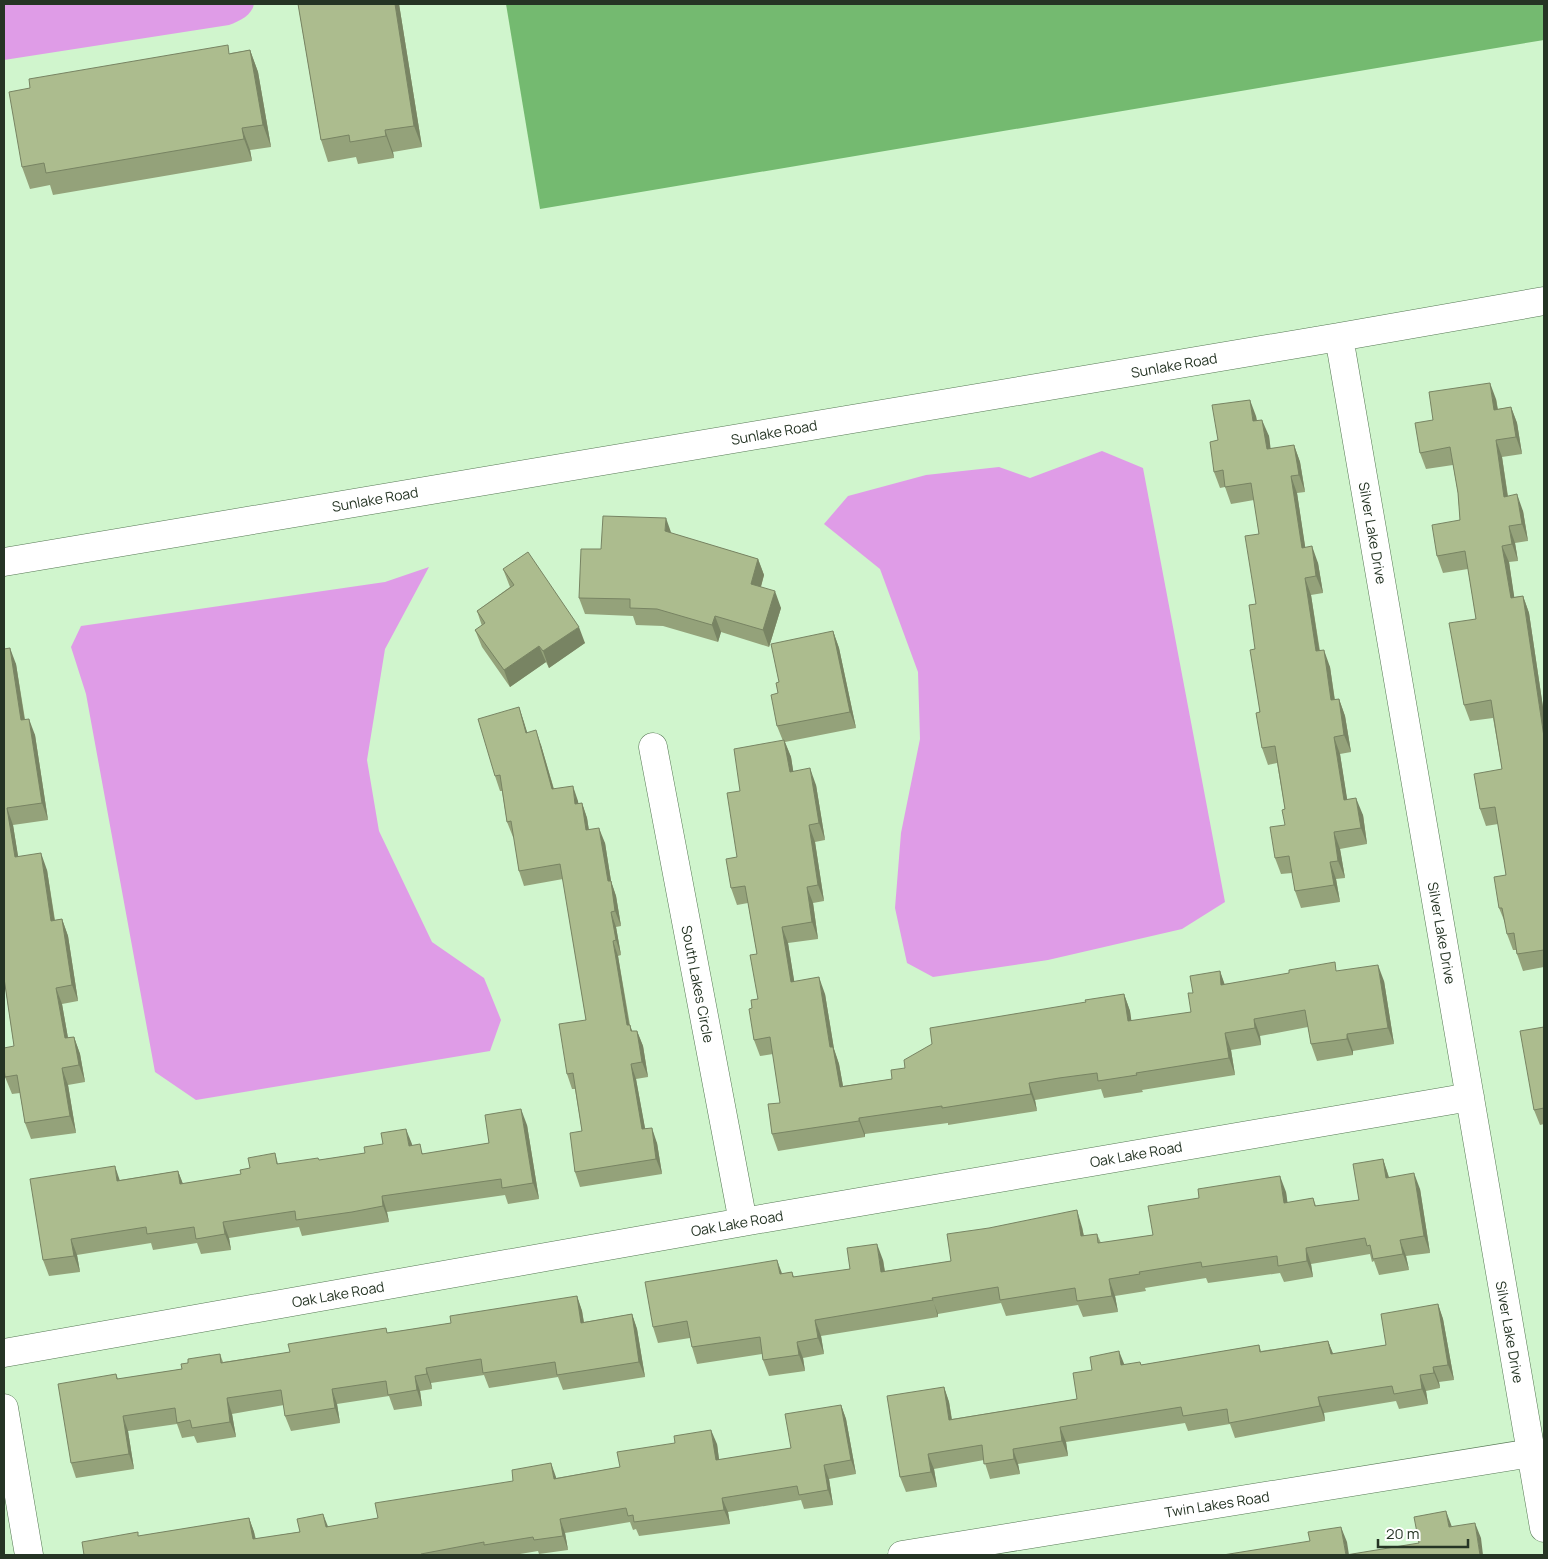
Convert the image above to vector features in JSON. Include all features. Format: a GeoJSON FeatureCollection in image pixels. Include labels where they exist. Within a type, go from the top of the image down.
{"type":"FeatureCollection","features":[{"type":"Feature","properties":{"kind":"street","name":"Sunlake Road"},"geometry":{"type":"LineString","coordinates":[[4,562],[1544,301]]}},
{"type":"Feature","properties":{"kind":"street","name":"Silver Lake Drive"},"geometry":{"type":"LineString","coordinates":[[1339,337],[1544,1528]]}},
{"type":"Feature","properties":{"kind":"street","name":"South Lakes Circle"},"geometry":{"type":"LineString","coordinates":[[653,747],[743,1222]]}},
{"type":"Feature","properties":{"kind":"street","name":"Oak Lake Road"},"geometry":{"type":"LineString","coordinates":[[4,1353],[743,1222],[1470,1097]]}},
{"type":"Feature","properties":{"kind":"street"},"geometry":{"type":"LineString","coordinates":[[4,1408],[29,1555]]}},
{"type":"Feature","properties":{"kind":"street","name":"Twin Lakes Road"},"geometry":{"type":"LineString","coordinates":[[902,1555],[1531,1453]]}},
{"type":"Feature","properties":{"kind":"green space"},"geometry":{"type":"Polygon","coordinates":[[[506,4],[1544,4],[1544,40],[540,209],[506,4]]]}},
{"type":"Feature","properties":{"kind":"shaded area"},"geometry":{"type":"Polygon","coordinates":[[[4,4],[254,4],[248,14],[229,25],[4,60],[4,4]]]}},
{"type":"Feature","properties":{"kind":"shaded area"},"geometry":{"type":"Polygon","coordinates":[[[1102,451],[1143,468],[1225,902],[1182,929],[1048,960],[933,977],[907,963],[895,908],[901,833],[920,739],[918,672],[880,569],[824,524],[848,496],[926,475],[999,467],[1030,478],[1102,451]]]}},
{"type":"Feature","properties":{"kind":"shaded area"},"geometry":{"type":"Polygon","coordinates":[[[429,567],[385,649],[367,760],[379,831],[432,942],[484,978],[501,1020],[490,1051],[196,1100],[155,1072],[86,694],[71,647],[81,626],[385,582],[429,567]]]}},
{"type":"Feature","properties":{"kind":"building"},"geometry":{"type":"Polygon","coordinates":[[[298,4],[395,4],[414,126],[385,130],[386,136],[350,142],[349,135],[321,140],[298,4]]]}},
{"type":"Feature","properties":{"kind":"building"},"geometry":{"type":"Polygon","coordinates":[[[228,45],[229,54],[250,50],[263,125],[242,128],[244,139],[46,173],[44,163],[22,167],[9,92],[30,88],[29,79],[228,45]]]}},
{"type":"Feature","properties":{"kind":"building"},"geometry":{"type":"Polygon","coordinates":[[[1490,383],[1494,410],[1511,407],[1516,437],[1496,440],[1504,497],[1517,494],[1522,524],[1509,526],[1512,544],[1502,546],[1511,598],[1523,596],[1544,737],[1544,950],[1517,954],[1514,933],[1507,934],[1502,908],[1499,908],[1494,877],[1506,875],[1495,807],[1480,809],[1474,774],[1502,769],[1491,700],[1464,705],[1449,623],[1476,619],[1465,551],[1437,556],[1432,525],[1460,520],[1458,493],[1450,447],[1420,453],[1415,423],[1433,420],[1429,392],[1490,383]]]}},
{"type":"Feature","properties":{"kind":"building"},"geometry":{"type":"Polygon","coordinates":[[[1250,400],[1253,421],[1262,420],[1267,449],[1294,445],[1299,475],[1291,476],[1302,548],[1312,546],[1316,576],[1305,578],[1316,651],[1324,650],[1331,700],[1339,699],[1344,735],[1334,737],[1344,800],[1356,798],[1361,828],[1334,832],[1338,861],[1330,862],[1334,885],[1295,891],[1289,856],[1275,858],[1270,827],[1285,825],[1282,810],[1285,809],[1275,746],[1262,748],[1256,713],[1260,712],[1250,650],[1255,649],[1249,605],[1256,604],[1245,536],[1259,534],[1251,483],[1225,487],[1223,470],[1214,472],[1210,442],[1218,440],[1212,405],[1250,400]]]}},
{"type":"Feature","properties":{"kind":"building"},"geometry":{"type":"Polygon","coordinates":[[[603,516],[666,518],[665,531],[758,559],[751,584],[775,591],[763,630],[715,616],[712,625],[657,609],[630,608],[630,599],[579,598],[581,549],[601,549],[603,516]]]}},
{"type":"Feature","properties":{"kind":"building"},"geometry":{"type":"Polygon","coordinates":[[[528,552],[579,627],[543,651],[539,646],[504,670],[475,630],[485,623],[477,611],[514,585],[503,569],[528,552]]]}},
{"type":"Feature","properties":{"kind":"building"},"geometry":{"type":"Polygon","coordinates":[[[833,631],[850,712],[777,726],[771,695],[778,693],[776,683],[779,682],[771,644],[833,631]]]}},
{"type":"Feature","properties":{"kind":"building"},"geometry":{"type":"Polygon","coordinates":[[[10,648],[21,720],[29,719],[42,803],[7,808],[15,857],[41,853],[51,921],[62,919],[72,985],[56,988],[65,1038],[74,1037],[79,1065],[62,1068],[70,1116],[25,1123],[17,1075],[5,1077],[4,1067],[4,1048],[14,1046],[4,978],[4,649],[10,648]]]}},
{"type":"Feature","properties":{"kind":"building"},"geometry":{"type":"Polygon","coordinates":[[[519,707],[526,733],[536,730],[552,789],[573,786],[575,804],[582,803],[586,830],[599,828],[608,881],[611,881],[615,911],[611,912],[616,940],[613,941],[627,1025],[630,1025],[631,1031],[637,1031],[642,1062],[631,1064],[642,1129],[652,1128],[656,1159],[575,1172],[570,1133],[582,1131],[573,1073],[567,1074],[559,1024],[586,1020],[560,864],[519,871],[511,821],[507,822],[500,775],[495,776],[478,719],[519,707]]]}},
{"type":"Feature","properties":{"kind":"building"},"geometry":{"type":"Polygon","coordinates":[[[784,740],[790,772],[810,768],[819,823],[809,825],[818,885],[807,887],[812,922],[782,927],[791,982],[819,977],[830,1047],[833,1047],[840,1087],[892,1079],[891,1070],[905,1068],[904,1060],[932,1044],[930,1028],[1124,994],[1128,1021],[1191,1012],[1188,993],[1193,993],[1190,976],[1220,971],[1221,985],[1289,973],[1289,970],[1335,962],[1336,971],[1378,965],[1388,1028],[1347,1034],[1347,1039],[1311,1044],[1305,1010],[1254,1019],[1255,1028],[1225,1033],[1229,1058],[1098,1081],[1097,1073],[1059,1078],[1029,1083],[1031,1094],[942,1108],[942,1106],[859,1118],[859,1121],[772,1134],[768,1104],[780,1103],[770,1037],[754,1040],[749,1009],[752,1008],[751,1000],[758,999],[750,955],[757,954],[745,886],[731,888],[726,859],[737,857],[727,793],[740,791],[734,749],[784,740]]]}},
{"type":"Feature","properties":{"kind":"building"},"geometry":{"type":"Polygon","coordinates":[[[1544,1027],[1544,1108],[1534,1110],[1520,1031],[1544,1027]]]}},
{"type":"Feature","properties":{"kind":"building"},"geometry":{"type":"Polygon","coordinates":[[[521,1109],[533,1183],[502,1188],[501,1179],[382,1196],[383,1206],[352,1212],[296,1220],[295,1211],[223,1222],[225,1234],[196,1239],[194,1227],[147,1234],[146,1227],[71,1239],[74,1256],[43,1260],[30,1179],[115,1166],[117,1181],[178,1171],[180,1184],[241,1174],[240,1170],[250,1168],[248,1158],[275,1153],[277,1164],[365,1153],[364,1147],[383,1144],[381,1133],[406,1129],[409,1146],[420,1144],[422,1154],[489,1143],[485,1115],[521,1109]]]}},
{"type":"Feature","properties":{"kind":"building"},"geometry":{"type":"Polygon","coordinates":[[[1383,1159],[1386,1178],[1414,1173],[1424,1236],[1400,1240],[1403,1254],[1373,1259],[1370,1245],[1367,1246],[1365,1238],[1306,1248],[1307,1261],[1278,1266],[1277,1256],[1202,1267],[1201,1262],[1139,1272],[1140,1274],[1109,1279],[1112,1296],[1077,1301],[1075,1288],[1000,1300],[998,1287],[815,1320],[818,1338],[797,1342],[799,1355],[763,1360],[760,1337],[692,1347],[687,1321],[653,1327],[645,1282],[777,1260],[780,1274],[792,1272],[793,1277],[850,1269],[847,1248],[877,1244],[881,1272],[951,1261],[947,1234],[989,1228],[1077,1210],[1081,1236],[1097,1234],[1098,1243],[1153,1235],[1148,1206],[1199,1198],[1198,1189],[1280,1176],[1284,1203],[1313,1198],[1315,1206],[1359,1200],[1353,1164],[1383,1159]]]}},
{"type":"Feature","properties":{"kind":"building"},"geometry":{"type":"Polygon","coordinates":[[[577,1296],[581,1323],[632,1314],[639,1362],[557,1375],[555,1362],[483,1373],[481,1359],[426,1368],[427,1374],[415,1376],[417,1390],[388,1395],[386,1381],[332,1389],[335,1408],[285,1416],[281,1390],[227,1398],[230,1422],[192,1428],[190,1420],[177,1423],[175,1408],[123,1416],[129,1454],[71,1463],[58,1384],[116,1374],[117,1379],[182,1369],[181,1364],[188,1363],[188,1359],[220,1354],[221,1363],[290,1352],[288,1344],[386,1328],[387,1333],[451,1323],[450,1316],[577,1296]]]}},
{"type":"Feature","properties":{"kind":"building"},"geometry":{"type":"Polygon","coordinates":[[[1438,1304],[1448,1365],[1433,1367],[1434,1373],[1420,1375],[1422,1389],[1394,1394],[1392,1386],[1318,1397],[1320,1406],[1229,1423],[1227,1409],[1183,1416],[1181,1407],[1060,1427],[1062,1441],[1013,1449],[1014,1459],[984,1464],[982,1445],[928,1454],[931,1472],[900,1477],[887,1396],[944,1387],[949,1420],[1077,1399],[1073,1373],[1092,1370],[1090,1357],[1119,1351],[1121,1365],[1140,1362],[1141,1365],[1259,1345],[1260,1352],[1328,1341],[1331,1354],[1386,1345],[1381,1314],[1438,1304]]]}},
{"type":"Feature","properties":{"kind":"building"},"geometry":{"type":"Polygon","coordinates":[[[841,1405],[851,1460],[824,1465],[828,1490],[799,1495],[797,1486],[722,1498],[724,1510],[634,1522],[633,1515],[628,1516],[626,1508],[560,1519],[563,1536],[534,1540],[533,1537],[484,1545],[484,1542],[421,1555],[84,1555],[82,1542],[138,1532],[138,1536],[249,1518],[253,1539],[300,1532],[297,1519],[323,1514],[326,1527],[378,1518],[375,1503],[513,1481],[512,1470],[551,1463],[554,1479],[620,1467],[617,1452],[675,1443],[674,1436],[711,1430],[716,1460],[791,1448],[785,1414],[841,1405]]]}},
{"type":"Feature","properties":{"kind":"building"},"geometry":{"type":"Polygon","coordinates":[[[1446,1511],[1449,1527],[1475,1523],[1480,1555],[1346,1555],[1419,1543],[1414,1517],[1446,1511]]]}},
{"type":"Feature","properties":{"kind":"building"},"geometry":{"type":"Polygon","coordinates":[[[1341,1527],[1346,1555],[1223,1555],[1310,1541],[1308,1532],[1341,1527]]]}}]}
